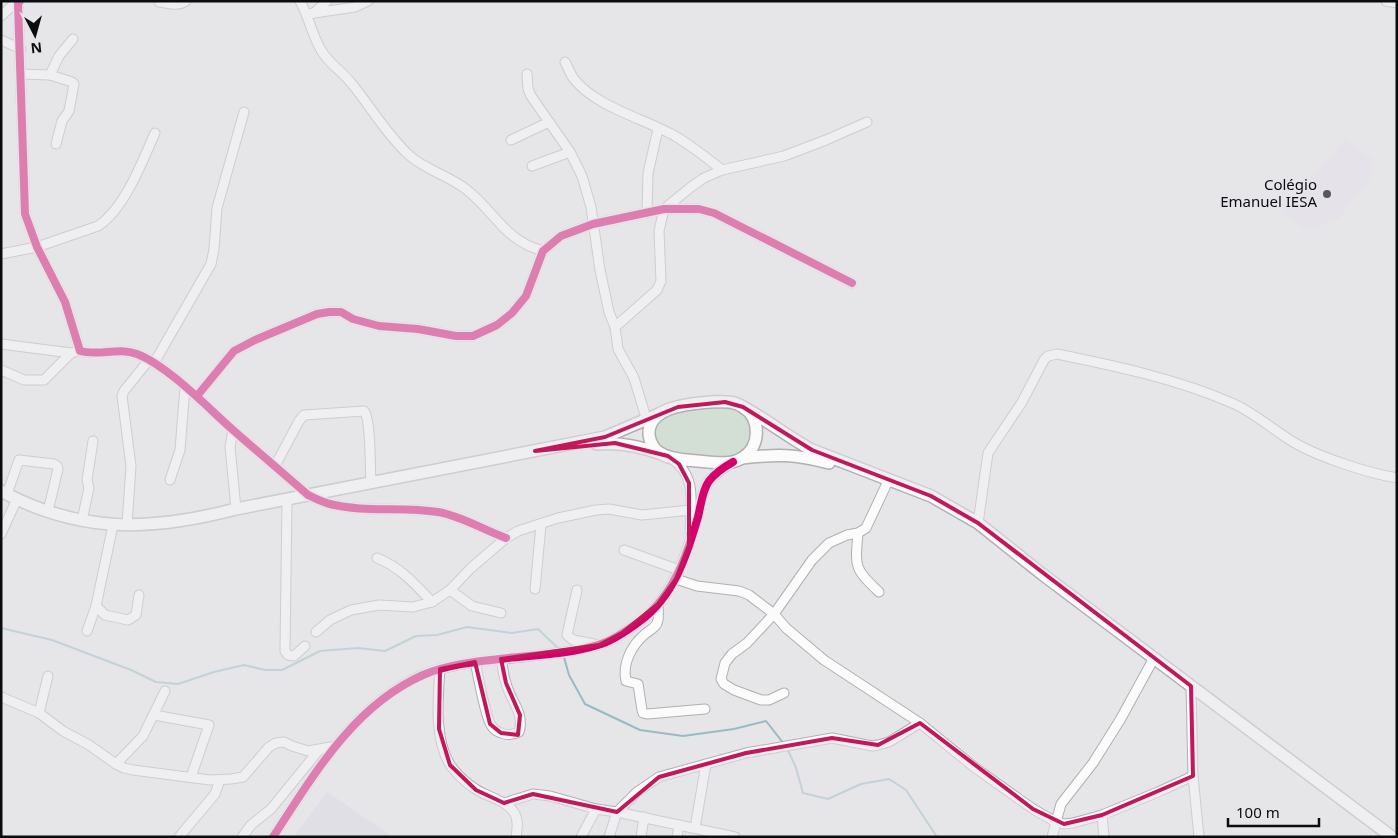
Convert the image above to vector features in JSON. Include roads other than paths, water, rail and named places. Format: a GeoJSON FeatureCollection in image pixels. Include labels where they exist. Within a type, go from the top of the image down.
{"type":"FeatureCollection","features":[{"type":"Feature","properties":{"kind":"main road"},"geometry":{"type":"LineString","coordinates":[[9,495],[48,511],[82,520],[113,525],[155,525],[182,522],[236,509],[605,437],[647,421],[678,406],[710,402],[734,403],[764,419],[799,443],[931,496],[978,523],[1042,574],[1392,837]]}},
{"type":"Feature","properties":{"kind":"main road"},"geometry":{"type":"LineString","coordinates":[[738,460],[750,451],[755,442],[757,432],[755,422],[743,407]]}},
{"type":"Feature","properties":{"kind":"main road"},"geometry":{"type":"LineString","coordinates":[[659,414],[653,420],[649,434],[654,448],[664,455]]}},
{"type":"Feature","properties":{"kind":"main road"},"geometry":{"type":"LineString","coordinates":[[535,451],[615,443],[626,444],[683,460],[716,463],[770,454],[790,454],[865,470]]}},
{"type":"Feature","properties":{"kind":"street"},"geometry":{"type":"LineString","coordinates":[[159,2],[182,4],[186,1]]}},
{"type":"Feature","properties":{"kind":"street"},"geometry":{"type":"LineString","coordinates":[[300,1],[311,13],[321,51],[352,83],[369,108],[409,156],[452,179],[481,202],[512,236],[527,246],[543,251]]}},
{"type":"Feature","properties":{"kind":"street"},"geometry":{"type":"LineString","coordinates":[[311,13],[327,1]]}},
{"type":"Feature","properties":{"kind":"street"},"geometry":{"type":"LineString","coordinates":[[311,13],[354,7],[368,1]]}},
{"type":"Feature","properties":{"kind":"street"},"geometry":{"type":"LineString","coordinates":[[1386,1],[1397,3]]}},
{"type":"Feature","properties":{"kind":"street"},"geometry":{"type":"LineString","coordinates":[[1,16],[8,8],[19,3],[24,214],[37,247],[65,302],[76,352]]}},
{"type":"Feature","properties":{"kind":"street"},"geometry":{"type":"LineString","coordinates":[[50,75],[59,56],[73,39]]}},
{"type":"Feature","properties":{"kind":"street"},"geometry":{"type":"LineString","coordinates":[[1,40],[21,49]]}},
{"type":"Feature","properties":{"kind":"street"},"geometry":{"type":"LineString","coordinates":[[564,62],[574,79],[588,92],[609,106],[674,136],[704,155],[722,170]]}},
{"type":"Feature","properties":{"kind":"street"},"geometry":{"type":"LineString","coordinates":[[21,74],[50,75],[74,84],[69,112],[62,121],[56,144]]}},
{"type":"Feature","properties":{"kind":"street"},"geometry":{"type":"LineString","coordinates":[[527,74],[528,89],[531,96],[570,152],[582,176],[591,207],[600,270],[609,312],[615,327],[618,349],[634,378],[647,421]]}},
{"type":"Feature","properties":{"kind":"street"},"geometry":{"type":"LineString","coordinates":[[127,525],[130,466],[122,396],[151,361],[211,264],[217,208],[244,112]]}},
{"type":"Feature","properties":{"kind":"street"},"geometry":{"type":"LineString","coordinates":[[511,140],[549,122]]}},
{"type":"Feature","properties":{"kind":"street"},"geometry":{"type":"LineString","coordinates":[[615,327],[658,290],[661,281],[659,231],[664,209],[690,187],[722,170],[784,156],[867,122]]}},
{"type":"Feature","properties":{"kind":"street"},"geometry":{"type":"LineString","coordinates":[[647,213],[648,173],[658,128]]}},
{"type":"Feature","properties":{"kind":"street"},"geometry":{"type":"LineString","coordinates":[[1,254],[37,247],[98,226],[105,221],[131,185],[155,133]]}},
{"type":"Feature","properties":{"kind":"street"},"geometry":{"type":"LineString","coordinates":[[532,166],[570,152]]}},
{"type":"Feature","properties":{"kind":"street"},"geometry":{"type":"LineString","coordinates":[[196,396],[234,351],[317,314],[340,312],[353,319],[379,326],[418,329],[456,336],[473,336],[497,325],[512,313],[526,296],[543,251],[561,236],[593,224],[664,209],[699,209],[714,213],[852,282]]}},
{"type":"Feature","properties":{"kind":"street"},"geometry":{"type":"LineString","coordinates":[[1,344],[76,352],[127,352],[151,361],[196,396],[308,495],[329,504],[354,507],[408,508],[440,512],[463,519],[506,538]]}},
{"type":"Feature","properties":{"kind":"street"},"geometry":{"type":"LineString","coordinates":[[1,370],[24,380],[44,380],[76,352]]}},
{"type":"Feature","properties":{"kind":"street"},"geometry":{"type":"LineString","coordinates":[[978,523],[988,453],[1022,402],[1044,360],[1048,356],[1057,354],[1174,382],[1201,391],[1234,404],[1309,450],[1397,478]]}},
{"type":"Feature","properties":{"kind":"street"},"geometry":{"type":"LineString","coordinates":[[170,480],[180,450],[185,387]]}},
{"type":"Feature","properties":{"kind":"street"},"geometry":{"type":"LineString","coordinates":[[275,466],[304,415],[364,411],[367,414],[368,424],[371,483]]}},
{"type":"Feature","properties":{"kind":"street"},"geometry":{"type":"LineString","coordinates":[[234,430],[230,447],[236,509]]}},
{"type":"Feature","properties":{"kind":"street"},"geometry":{"type":"LineString","coordinates":[[82,520],[89,488],[87,480],[93,441]]}},
{"type":"Feature","properties":{"kind":"street"},"geometry":{"type":"LineString","coordinates":[[664,455],[679,464],[686,473],[690,483],[689,545]]}},
{"type":"Feature","properties":{"kind":"street"},"geometry":{"type":"LineString","coordinates":[[1,534],[19,460],[54,464],[57,466],[58,469],[48,511]]}},
{"type":"Feature","properties":{"kind":"street"},"geometry":{"type":"LineString","coordinates":[[273,837],[304,789],[351,727],[376,703],[402,686],[440,669],[475,662],[563,653],[599,645],[642,620],[658,604],[678,574],[689,545],[704,490],[719,471],[738,460]]}},
{"type":"Feature","properties":{"kind":"street"},"geometry":{"type":"LineString","coordinates":[[784,693],[769,700],[761,700],[734,690],[724,684],[721,679],[724,663],[732,654],[747,643],[774,614],[812,560],[829,543],[847,535],[858,533],[866,528],[889,480]]}},
{"type":"Feature","properties":{"kind":"street"},"geometry":{"type":"LineString","coordinates":[[287,499],[285,651],[288,655],[294,656],[305,646]]}},
{"type":"Feature","properties":{"kind":"street"},"geometry":{"type":"LineString","coordinates":[[316,632],[330,620],[351,610],[379,605],[413,607],[432,602],[450,590],[471,568],[506,538],[518,531],[558,518],[596,510],[609,509],[642,515],[690,510]]}},
{"type":"Feature","properties":{"kind":"street"},"geometry":{"type":"LineString","coordinates":[[88,631],[96,606],[113,525]]}},
{"type":"Feature","properties":{"kind":"street"},"geometry":{"type":"LineString","coordinates":[[535,589],[541,525]]}},
{"type":"Feature","properties":{"kind":"street"},"geometry":{"type":"LineString","coordinates":[[858,533],[856,564],[861,575],[879,592]]}},
{"type":"Feature","properties":{"kind":"street"},"geometry":{"type":"LineString","coordinates":[[624,550],[678,574],[697,586],[739,591],[748,595],[774,614],[786,628],[824,660],[920,723],[974,767],[1033,809],[1056,822],[1064,824],[1073,823],[1102,815],[1193,776]]}},
{"type":"Feature","properties":{"kind":"street"},"geometry":{"type":"LineString","coordinates":[[377,558],[402,572],[432,602]]}},
{"type":"Feature","properties":{"kind":"street"},"geometry":{"type":"LineString","coordinates":[[450,590],[472,606],[501,613]]}},
{"type":"Feature","properties":{"kind":"street"},"geometry":{"type":"LineString","coordinates":[[577,590],[567,635],[573,640],[599,645]]}},
{"type":"Feature","properties":{"kind":"street"},"geometry":{"type":"LineString","coordinates":[[96,606],[105,615],[128,620],[136,615],[139,595]]}},
{"type":"Feature","properties":{"kind":"street"},"geometry":{"type":"LineString","coordinates":[[658,604],[656,626],[636,642],[630,653],[626,665],[626,681],[638,684],[643,713],[705,709]]}},
{"type":"Feature","properties":{"kind":"street"},"geometry":{"type":"LineString","coordinates":[[1052,837],[1061,804],[1093,763],[1120,720],[1154,658]]}},
{"type":"Feature","properties":{"kind":"street"},"geometry":{"type":"LineString","coordinates":[[475,662],[490,724],[501,733],[514,734],[519,732],[521,724],[516,704],[506,683],[501,659]]}},
{"type":"Feature","properties":{"kind":"street"},"geometry":{"type":"LineString","coordinates":[[440,669],[438,698],[439,729],[450,765],[476,790],[504,804],[514,813],[518,824],[516,837]]}},
{"type":"Feature","properties":{"kind":"street"},"geometry":{"type":"LineString","coordinates":[[39,713],[48,676]]}},
{"type":"Feature","properties":{"kind":"street"},"geometry":{"type":"LineString","coordinates":[[1191,686],[1193,776],[1199,837]]}},
{"type":"Feature","properties":{"kind":"street"},"geometry":{"type":"LineString","coordinates":[[116,764],[143,736],[165,691]]}},
{"type":"Feature","properties":{"kind":"street"},"geometry":{"type":"LineString","coordinates":[[1,697],[39,713],[116,764],[133,770],[220,780],[244,776],[269,747],[276,743],[284,742],[308,751],[336,746]]}},
{"type":"Feature","properties":{"kind":"street"},"geometry":{"type":"LineString","coordinates":[[154,714],[209,724],[191,777]]}},
{"type":"Feature","properties":{"kind":"street"},"geometry":{"type":"LineString","coordinates":[[609,837],[617,812],[637,792],[659,777],[746,753],[832,738],[878,746],[889,742],[920,723]]}},
{"type":"Feature","properties":{"kind":"street"},"geometry":{"type":"LineString","coordinates":[[242,837],[251,824],[271,809],[318,750]]}},
{"type":"Feature","properties":{"kind":"street"},"geometry":{"type":"LineString","coordinates":[[695,828],[706,764]]}},
{"type":"Feature","properties":{"kind":"street"},"geometry":{"type":"LineString","coordinates":[[179,837],[215,794],[220,780]]}},
{"type":"Feature","properties":{"kind":"street"},"geometry":{"type":"LineString","coordinates":[[504,804],[534,794],[550,796],[596,809],[695,828],[712,835],[734,837]]}},
{"type":"Feature","properties":{"kind":"street"},"geometry":{"type":"LineString","coordinates":[[581,837],[596,809]]}},
{"type":"Feature","properties":{"kind":"street"},"geometry":{"type":"LineString","coordinates":[[1102,815],[1104,837]]}},
{"type":"Feature","properties":{"kind":"street"},"geometry":{"type":"LineString","coordinates":[[641,837],[644,817]]}},
{"type":"Feature","properties":{"kind":"street"},"geometry":{"type":"LineString","coordinates":[[676,837],[679,825]]}},
{"type":"Feature","properties":{"kind":"waterway"},"geometry":{"type":"LineString","coordinates":[[1,628],[52,640],[131,670],[156,682],[178,684],[214,672],[244,665],[265,670],[282,670],[320,651],[358,648],[385,651],[416,636],[437,635],[467,627],[512,633],[538,629],[559,649]]}},
{"type":"Feature","properties":{"kind":"waterway"},"geometry":{"type":"LineString","coordinates":[[563,654],[569,675],[585,704],[640,730],[683,736],[734,729],[766,721],[784,744]]}},
{"type":"Feature","properties":{"kind":"waterway"},"geometry":{"type":"LineString","coordinates":[[787,748],[796,768],[803,793],[828,799],[861,784],[889,779],[906,790],[937,837]]}},
{"type":"Feature","properties":{"kind":"place","name":"Colégio Emanuel IESA"},"geometry":{"type":"Point","coordinates":[1327,194]}}]}
